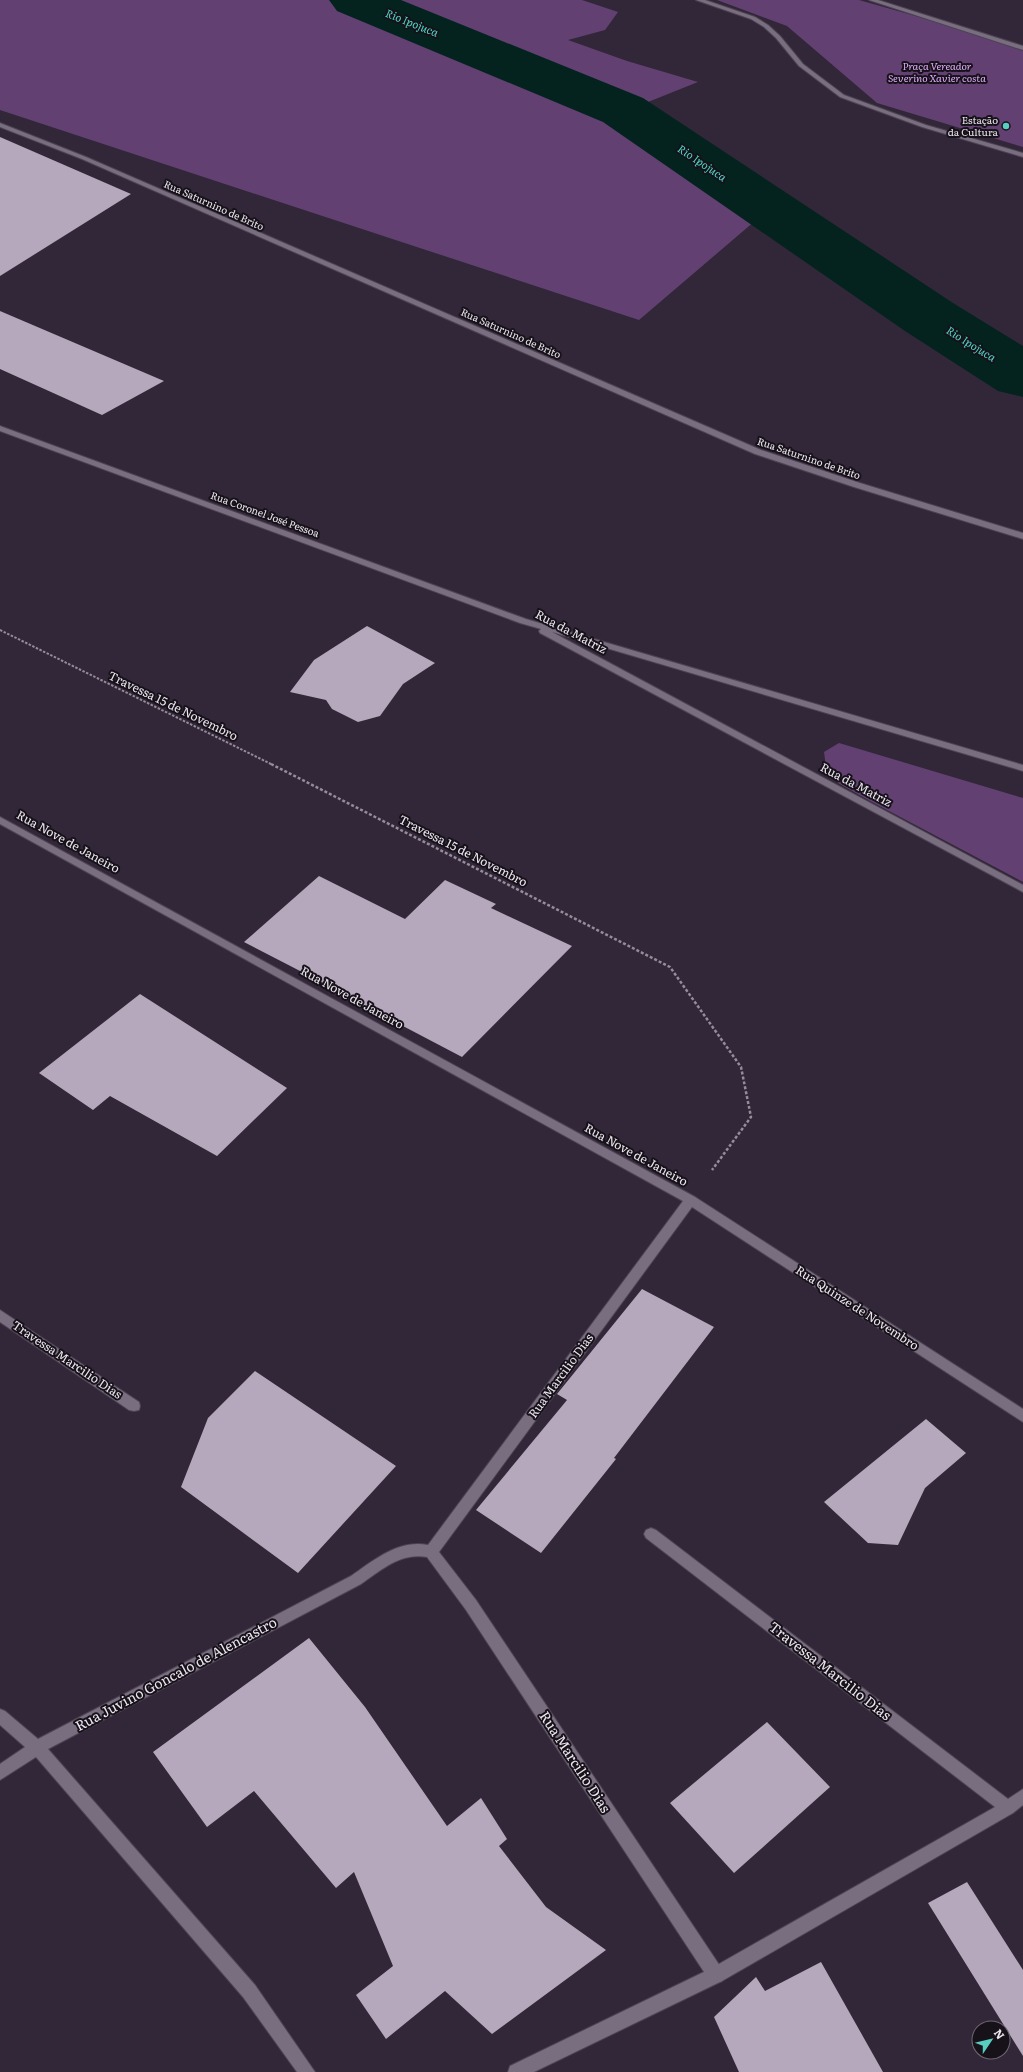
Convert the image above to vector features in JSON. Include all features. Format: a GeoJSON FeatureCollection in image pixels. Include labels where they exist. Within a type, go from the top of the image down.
{"type":"FeatureCollection","features":[{"type":"Feature","properties":{"kind":"street"},"geometry":{"type":"LineString","coordinates":[[699,0],[747,16],[766,26],[778,37],[801,65],[842,96],[924,126],[1023,155]]}},
{"type":"Feature","properties":{"kind":"street"},"geometry":{"type":"LineString","coordinates":[[872,0],[1023,48]]}},
{"type":"Feature","properties":{"kind":"street","name":"Rua Saturnino de Brito"},"geometry":{"type":"LineString","coordinates":[[0,125],[84,158],[758,452],[822,475],[921,503],[1023,536]]}},
{"type":"Feature","properties":{"kind":"street","name":"Rua Coronel José Pessoa"},"geometry":{"type":"LineString","coordinates":[[0,428],[523,621]]}},
{"type":"Feature","properties":{"kind":"street","name":"Rua da Matriz"},"geometry":{"type":"LineString","coordinates":[[523,621],[1023,768]]}},
{"type":"Feature","properties":{"kind":"street","name":"Rua da Matriz"},"geometry":{"type":"LineString","coordinates":[[523,621],[1023,889]]}},
{"type":"Feature","properties":{"kind":"street","name":"Rua Nove de Janeiro"},"geometry":{"type":"LineString","coordinates":[[0,820],[691,1200]]}},
{"type":"Feature","properties":{"kind":"street","name":"Rua Quinze de Novembro"},"geometry":{"type":"LineString","coordinates":[[691,1200],[1023,1416]]}},
{"type":"Feature","properties":{"kind":"street","name":"Rua Marcilio Dias"},"geometry":{"type":"LineString","coordinates":[[691,1200],[431,1552],[471,1605],[716,1975]]}},
{"type":"Feature","properties":{"kind":"street","name":"Travessa Marcilio Dias"},"geometry":{"type":"LineString","coordinates":[[0,1315],[134,1406]]}},
{"type":"Feature","properties":{"kind":"street","name":"Travessa Marcilio Dias"},"geometry":{"type":"LineString","coordinates":[[651,1534],[1008,1808]]}},
{"type":"Feature","properties":{"kind":"street","name":"Rua Juvino Goncalo de Alencastro"},"geometry":{"type":"LineString","coordinates":[[0,1773],[37,1747],[356,1580],[389,1557],[416,1548],[431,1552]]}},
{"type":"Feature","properties":{"kind":"street"},"geometry":{"type":"LineString","coordinates":[[0,1716],[37,1747],[249,1992],[307,2072]]}},
{"type":"Feature","properties":{"kind":"street"},"geometry":{"type":"LineString","coordinates":[[516,2072],[716,1975],[1008,1808],[1023,1796]]}},
{"type":"Feature","properties":{"kind":"path","name":"Travessa 15 de Novembro"},"geometry":{"type":"LineString","coordinates":[[0,630],[368,812],[670,967],[741,1067],[751,1117],[691,1200]]}},
{"type":"Feature","properties":{"kind":"green space"},"geometry":{"type":"Polygon","coordinates":[[[0,0],[340,0],[526,70],[769,209],[639,320],[0,110],[0,0]]]}},
{"type":"Feature","properties":{"kind":"green space"},"geometry":{"type":"Polygon","coordinates":[[[384,0],[582,0],[618,12],[605,30],[568,40],[627,61],[698,82],[643,104],[384,0]]]}},
{"type":"Feature","properties":{"kind":"green space","name":"Praça Vereador Severino Xavier costa"},"geometry":{"type":"Polygon","coordinates":[[[717,0],[859,0],[958,28],[1023,51],[1023,147],[877,103],[787,26],[717,0]]]}},
{"type":"Feature","properties":{"kind":"green space"},"geometry":{"type":"Polygon","coordinates":[[[839,743],[1023,798],[1023,882],[838,783],[826,767],[824,752],[839,743]]]}},
{"type":"Feature","properties":{"kind":"building"},"geometry":{"type":"Polygon","coordinates":[[[0,137],[131,194],[0,276],[0,137]]]}},
{"type":"Feature","properties":{"kind":"building"},"geometry":{"type":"Polygon","coordinates":[[[0,311],[164,381],[102,415],[0,369],[0,311]]]}},
{"type":"Feature","properties":{"kind":"building"},"geometry":{"type":"Polygon","coordinates":[[[367,626],[435,663],[403,684],[380,716],[358,722],[332,709],[326,700],[290,692],[314,660],[367,626]]]}},
{"type":"Feature","properties":{"kind":"building"},"geometry":{"type":"Polygon","coordinates":[[[319,876],[405,919],[445,880],[496,904],[491,908],[572,946],[462,1057],[382,1015],[381,1017],[330,991],[333,988],[244,942],[319,876]]]}},
{"type":"Feature","properties":{"kind":"building"},"geometry":{"type":"Polygon","coordinates":[[[140,994],[287,1088],[217,1156],[110,1096],[93,1110],[39,1073],[140,994]]]}},
{"type":"Feature","properties":{"kind":"building"},"geometry":{"type":"Polygon","coordinates":[[[642,1289],[714,1327],[614,1458],[616,1459],[541,1553],[476,1510],[567,1400],[557,1394],[642,1289]]]}},
{"type":"Feature","properties":{"kind":"building"},"geometry":{"type":"Polygon","coordinates":[[[255,1371],[396,1466],[298,1573],[181,1487],[208,1418],[255,1371]]]}},
{"type":"Feature","properties":{"kind":"building"},"geometry":{"type":"Polygon","coordinates":[[[926,1419],[966,1453],[925,1488],[898,1545],[868,1543],[824,1502],[926,1419]]]}},
{"type":"Feature","properties":{"kind":"building"},"geometry":{"type":"Polygon","coordinates":[[[309,1638],[365,1707],[447,1826],[481,1798],[507,1839],[499,1846],[546,1907],[606,1950],[492,2034],[445,1991],[386,2039],[356,1995],[393,1966],[354,1872],[336,1888],[254,1791],[207,1827],[153,1752],[309,1638]]]}},
{"type":"Feature","properties":{"kind":"building"},"geometry":{"type":"Polygon","coordinates":[[[767,1722],[830,1787],[734,1873],[670,1803],[767,1722]]]}},
{"type":"Feature","properties":{"kind":"building"},"geometry":{"type":"Polygon","coordinates":[[[967,1882],[1023,1970],[1023,2056],[1011,2037],[1011,2020],[1001,2020],[928,1903],[967,1882]]]}},
{"type":"Feature","properties":{"kind":"building"},"geometry":{"type":"Polygon","coordinates":[[[821,1962],[883,2072],[739,2072],[714,2017],[756,1977],[765,1991],[821,1962]]]}},
{"type":"Feature","properties":{"kind":"waterway","name":"Rio Ipojuca"},"geometry":{"type":"LineString","coordinates":[[355,0],[623,110],[929,317],[1023,376]]}},
{"type":"Feature","properties":{"kind":"place","name":"Estação da Cultura"},"geometry":{"type":"Point","coordinates":[1006,126]}}]}
